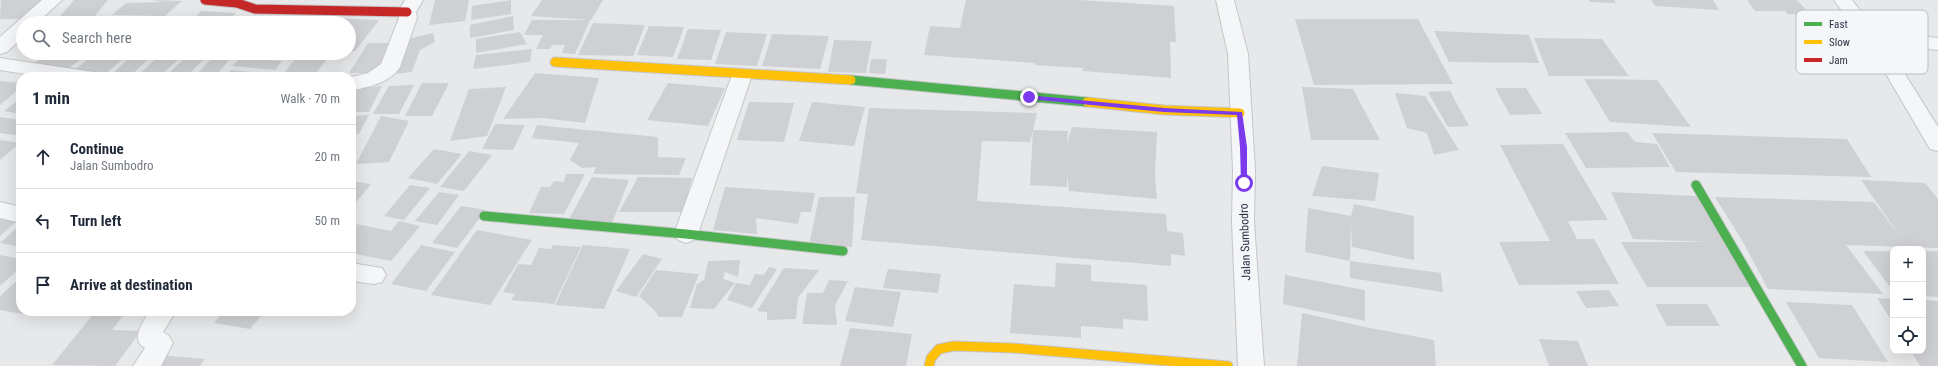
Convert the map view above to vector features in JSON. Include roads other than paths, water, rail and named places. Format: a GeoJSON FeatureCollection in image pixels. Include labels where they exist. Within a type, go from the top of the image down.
{"type":"FeatureCollection","features":[{"type":"Feature","properties":{"kind":"street"},"geometry":{"type":"LineString","coordinates":[[34,16],[53,0]]}},
{"type":"Feature","properties":{"kind":"street"},"geometry":{"type":"LineString","coordinates":[[205,0],[236,2],[248,5],[255,9],[411,6],[390,67],[375,78],[356,83]]}},
{"type":"Feature","properties":{"kind":"street","name":"Jalan Sumbodro"},"geometry":{"type":"LineString","coordinates":[[1224,0],[1238,54],[1240,113],[1244,147],[1243,222],[1251,366]]}},
{"type":"Feature","properties":{"kind":"street"},"geometry":{"type":"LineString","coordinates":[[1843,0],[1850,10]]}},
{"type":"Feature","properties":{"kind":"street"},"geometry":{"type":"LineString","coordinates":[[0,48],[16,33]]}},
{"type":"Feature","properties":{"kind":"street"},"geometry":{"type":"LineString","coordinates":[[1928,43],[1938,44]]}},
{"type":"Feature","properties":{"kind":"street"},"geometry":{"type":"LineString","coordinates":[[555,62],[742,75],[894,83],[1164,110],[1240,113]]}},
{"type":"Feature","properties":{"kind":"street"},"geometry":{"type":"LineString","coordinates":[[0,64],[54,72]]}},
{"type":"Feature","properties":{"kind":"street"},"geometry":{"type":"LineString","coordinates":[[1896,74],[1938,144]]}},
{"type":"Feature","properties":{"kind":"street"},"geometry":{"type":"LineString","coordinates":[[686,234],[742,75]]}},
{"type":"Feature","properties":{"kind":"street"},"geometry":{"type":"LineString","coordinates":[[1696,185],[1802,366]]}},
{"type":"Feature","properties":{"kind":"street"},"geometry":{"type":"LineString","coordinates":[[0,210],[16,213]]}},
{"type":"Feature","properties":{"kind":"street"},"geometry":{"type":"LineString","coordinates":[[484,216],[843,250]]}},
{"type":"Feature","properties":{"kind":"street"},"geometry":{"type":"LineString","coordinates":[[146,366],[157,351],[160,343],[151,339],[151,330],[161,316]]}},
{"type":"Feature","properties":{"kind":"street"},"geometry":{"type":"LineString","coordinates":[[929,366],[931,358],[939,349],[954,346],[975,346],[1228,366]]}}]}
